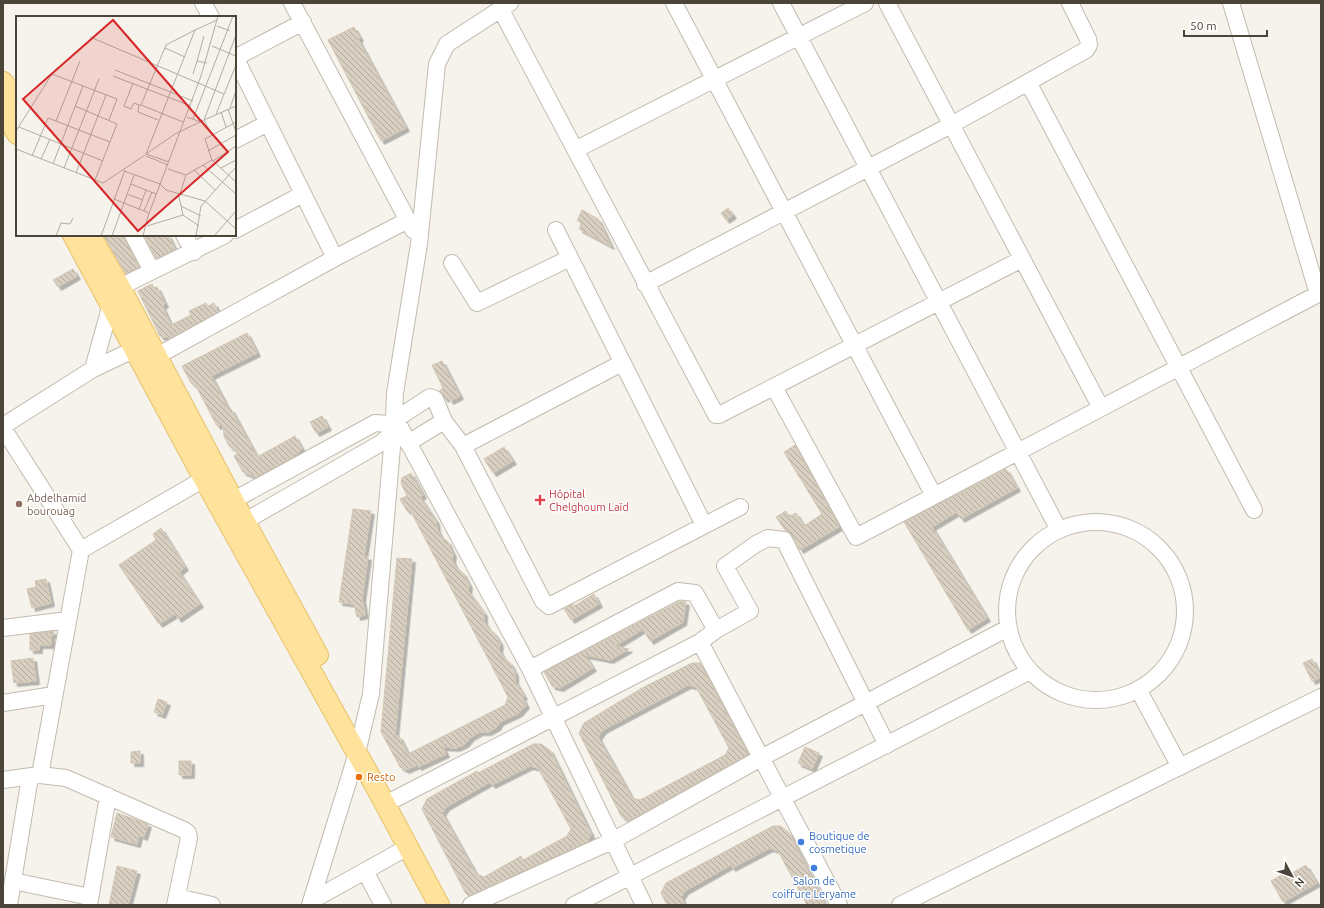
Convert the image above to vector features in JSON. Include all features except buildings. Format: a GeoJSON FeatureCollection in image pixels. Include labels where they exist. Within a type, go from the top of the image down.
{"type":"FeatureCollection","features":[{"type":"Feature","properties":{"kind":"main road"},"geometry":{"type":"LineString","coordinates":[[3,82],[16,101]]}},
{"type":"Feature","properties":{"kind":"main road"},"geometry":{"type":"LineString","coordinates":[[3,110],[16,132]]}},
{"type":"Feature","properties":{"kind":"main road"},"geometry":{"type":"LineString","coordinates":[[85,236],[120,287],[158,356],[227,504],[357,753],[439,905]]}},
{"type":"Feature","properties":{"kind":"main road"},"geometry":{"type":"LineString","coordinates":[[85,236],[111,304],[204,479],[227,504]]}},
{"type":"Feature","properties":{"kind":"main road"},"geometry":{"type":"LineString","coordinates":[[238,525],[361,733],[394,800],[452,905]]}},
{"type":"Feature","properties":{"kind":"street"},"geometry":{"type":"LineString","coordinates":[[203,3],[210,16]]}},
{"type":"Feature","properties":{"kind":"street"},"geometry":{"type":"LineString","coordinates":[[292,3],[408,220],[419,244]]}},
{"type":"Feature","properties":{"kind":"street"},"geometry":{"type":"LineString","coordinates":[[674,3],[934,496]]}},
{"type":"Feature","properties":{"kind":"street"},"geometry":{"type":"LineString","coordinates":[[781,3],[1059,530]]}},
{"type":"Feature","properties":{"kind":"street"},"geometry":{"type":"LineString","coordinates":[[575,150],[865,3]]}},
{"type":"Feature","properties":{"kind":"street"},"geometry":{"type":"LineString","coordinates":[[887,3],[1101,408]]}},
{"type":"Feature","properties":{"kind":"street"},"geometry":{"type":"LineString","coordinates":[[645,284],[951,125],[1086,50],[1089,45],[1088,38],[1070,3]]}},
{"type":"Feature","properties":{"kind":"street"},"geometry":{"type":"LineString","coordinates":[[774,387],[856,537],[1318,294],[1231,3]]}},
{"type":"Feature","properties":{"kind":"street"},"geometry":{"type":"LineString","coordinates":[[311,903],[357,753],[371,694],[386,445],[391,424],[419,244],[437,64],[447,44],[505,6],[575,150],[645,284],[716,414],[719,415],[1022,259]]}},
{"type":"Feature","properties":{"kind":"street"},"geometry":{"type":"LineString","coordinates":[[236,57],[303,22]]}},
{"type":"Feature","properties":{"kind":"street"},"geometry":{"type":"LineString","coordinates":[[236,60],[335,258]]}},
{"type":"Feature","properties":{"kind":"street"},"geometry":{"type":"LineString","coordinates":[[1028,82],[1254,510]]}},
{"type":"Feature","properties":{"kind":"street"},"geometry":{"type":"LineString","coordinates":[[236,139],[268,123]]}},
{"type":"Feature","properties":{"kind":"street"},"geometry":{"type":"LineString","coordinates":[[236,229],[303,194]]}},
{"type":"Feature","properties":{"kind":"street"},"geometry":{"type":"LineString","coordinates":[[9,905],[35,776],[54,695],[81,550],[3,427],[93,369],[135,349],[158,356],[335,258],[408,220]]}},
{"type":"Feature","properties":{"kind":"street"},"geometry":{"type":"LineString","coordinates":[[556,230],[704,525]]}},
{"type":"Feature","properties":{"kind":"street"},"geometry":{"type":"LineString","coordinates":[[134,236],[152,271]]}},
{"type":"Feature","properties":{"kind":"street"},"geometry":{"type":"LineString","coordinates":[[185,236],[194,252]]}},
{"type":"Feature","properties":{"kind":"street"},"geometry":{"type":"LineString","coordinates":[[120,287],[194,252],[223,236]]}},
{"type":"Feature","properties":{"kind":"street"},"geometry":{"type":"LineString","coordinates":[[452,263],[477,303],[570,258]]}},
{"type":"Feature","properties":{"kind":"street"},"geometry":{"type":"LineString","coordinates":[[93,369],[111,304]]}},
{"type":"Feature","properties":{"kind":"street"},"geometry":{"type":"LineString","coordinates":[[463,446],[622,363]]}},
{"type":"Feature","properties":{"kind":"street"},"geometry":{"type":"LineString","coordinates":[[227,504],[391,424],[430,397],[435,399],[444,421],[463,446],[543,601],[550,606],[740,506]]}},
{"type":"Feature","properties":{"kind":"street"},"geometry":{"type":"LineString","coordinates":[[411,450],[444,421]]}},
{"type":"Feature","properties":{"kind":"street"},"geometry":{"type":"LineString","coordinates":[[391,424],[411,450],[530,669],[552,717],[614,840],[644,905]]}},
{"type":"Feature","properties":{"kind":"street"},"geometry":{"type":"LineString","coordinates":[[238,525],[386,445],[411,450]]}},
{"type":"Feature","properties":{"kind":"street"},"geometry":{"type":"LineString","coordinates":[[81,550],[204,479]]}},
{"type":"Feature","properties":{"kind":"street"},"geometry":{"type":"LineString","coordinates":[[1091,522],[1107,522],[1123,526],[1138,532],[1151,541],[1163,552],[1175,570],[1182,589],[1184,608],[1183,628],[1177,646],[1167,663],[1154,677],[1138,689],[1123,696],[1089,700],[1073,697],[1057,691],[1042,682],[1030,671],[1016,651],[1008,628],[1006,608],[1010,589],[1017,570],[1028,554],[1042,540],[1059,530],[1074,524],[1091,522]]}},
{"type":"Feature","properties":{"kind":"street"},"geometry":{"type":"LineString","coordinates":[[394,800],[552,717],[700,642],[716,630],[750,611],[725,566],[756,544],[768,538],[784,540],[868,703],[887,745]]}},
{"type":"Feature","properties":{"kind":"street"},"geometry":{"type":"LineString","coordinates":[[530,669],[678,592],[695,593],[716,630]]}},
{"type":"Feature","properties":{"kind":"street"},"geometry":{"type":"LineString","coordinates":[[3,628],[68,620]]}},
{"type":"Feature","properties":{"kind":"street"},"geometry":{"type":"LineString","coordinates":[[471,905],[614,840],[761,758],[1008,628]]}},
{"type":"Feature","properties":{"kind":"street"},"geometry":{"type":"LineString","coordinates":[[700,642],[761,758],[784,798],[839,905]]}},
{"type":"Feature","properties":{"kind":"street"},"geometry":{"type":"LineString","coordinates":[[574,905],[1030,671]]}},
{"type":"Feature","properties":{"kind":"street"},"geometry":{"type":"LineString","coordinates":[[1138,689],[1180,767]]}},
{"type":"Feature","properties":{"kind":"street"},"geometry":{"type":"LineString","coordinates":[[3,703],[54,695]]}},
{"type":"Feature","properties":{"kind":"street"},"geometry":{"type":"LineString","coordinates":[[900,905],[1321,697]]}},
{"type":"Feature","properties":{"kind":"street"},"geometry":{"type":"LineString","coordinates":[[3,780],[35,776],[66,778],[184,830],[188,833],[188,838],[176,901],[212,905]]}},
{"type":"Feature","properties":{"kind":"street"},"geometry":{"type":"LineString","coordinates":[[13,881],[90,901],[108,796]]}},
{"type":"Feature","properties":{"kind":"street"},"geometry":{"type":"LineString","coordinates":[[311,903],[365,871],[408,848]]}},
{"type":"Feature","properties":{"kind":"street"},"geometry":{"type":"LineString","coordinates":[[365,871],[383,905]]}},
{"type":"Feature","properties":{"kind":"place","name":"Hôpital Chelghoum Laïd"},"geometry":{"type":"Point","coordinates":[540,500]}},
{"type":"Feature","properties":{"kind":"place","name":"Abdelhamid bourouag"},"geometry":{"type":"Point","coordinates":[19,504]}},
{"type":"Feature","properties":{"kind":"place","name":"Resto"},"geometry":{"type":"Point","coordinates":[359,777]}},
{"type":"Feature","properties":{"kind":"place","name":"Boutique de cosmetique"},"geometry":{"type":"Point","coordinates":[801,842]}},
{"type":"Feature","properties":{"kind":"place","name":"Salon de coiffure Leryame"},"geometry":{"type":"Point","coordinates":[814,868]}}]}
